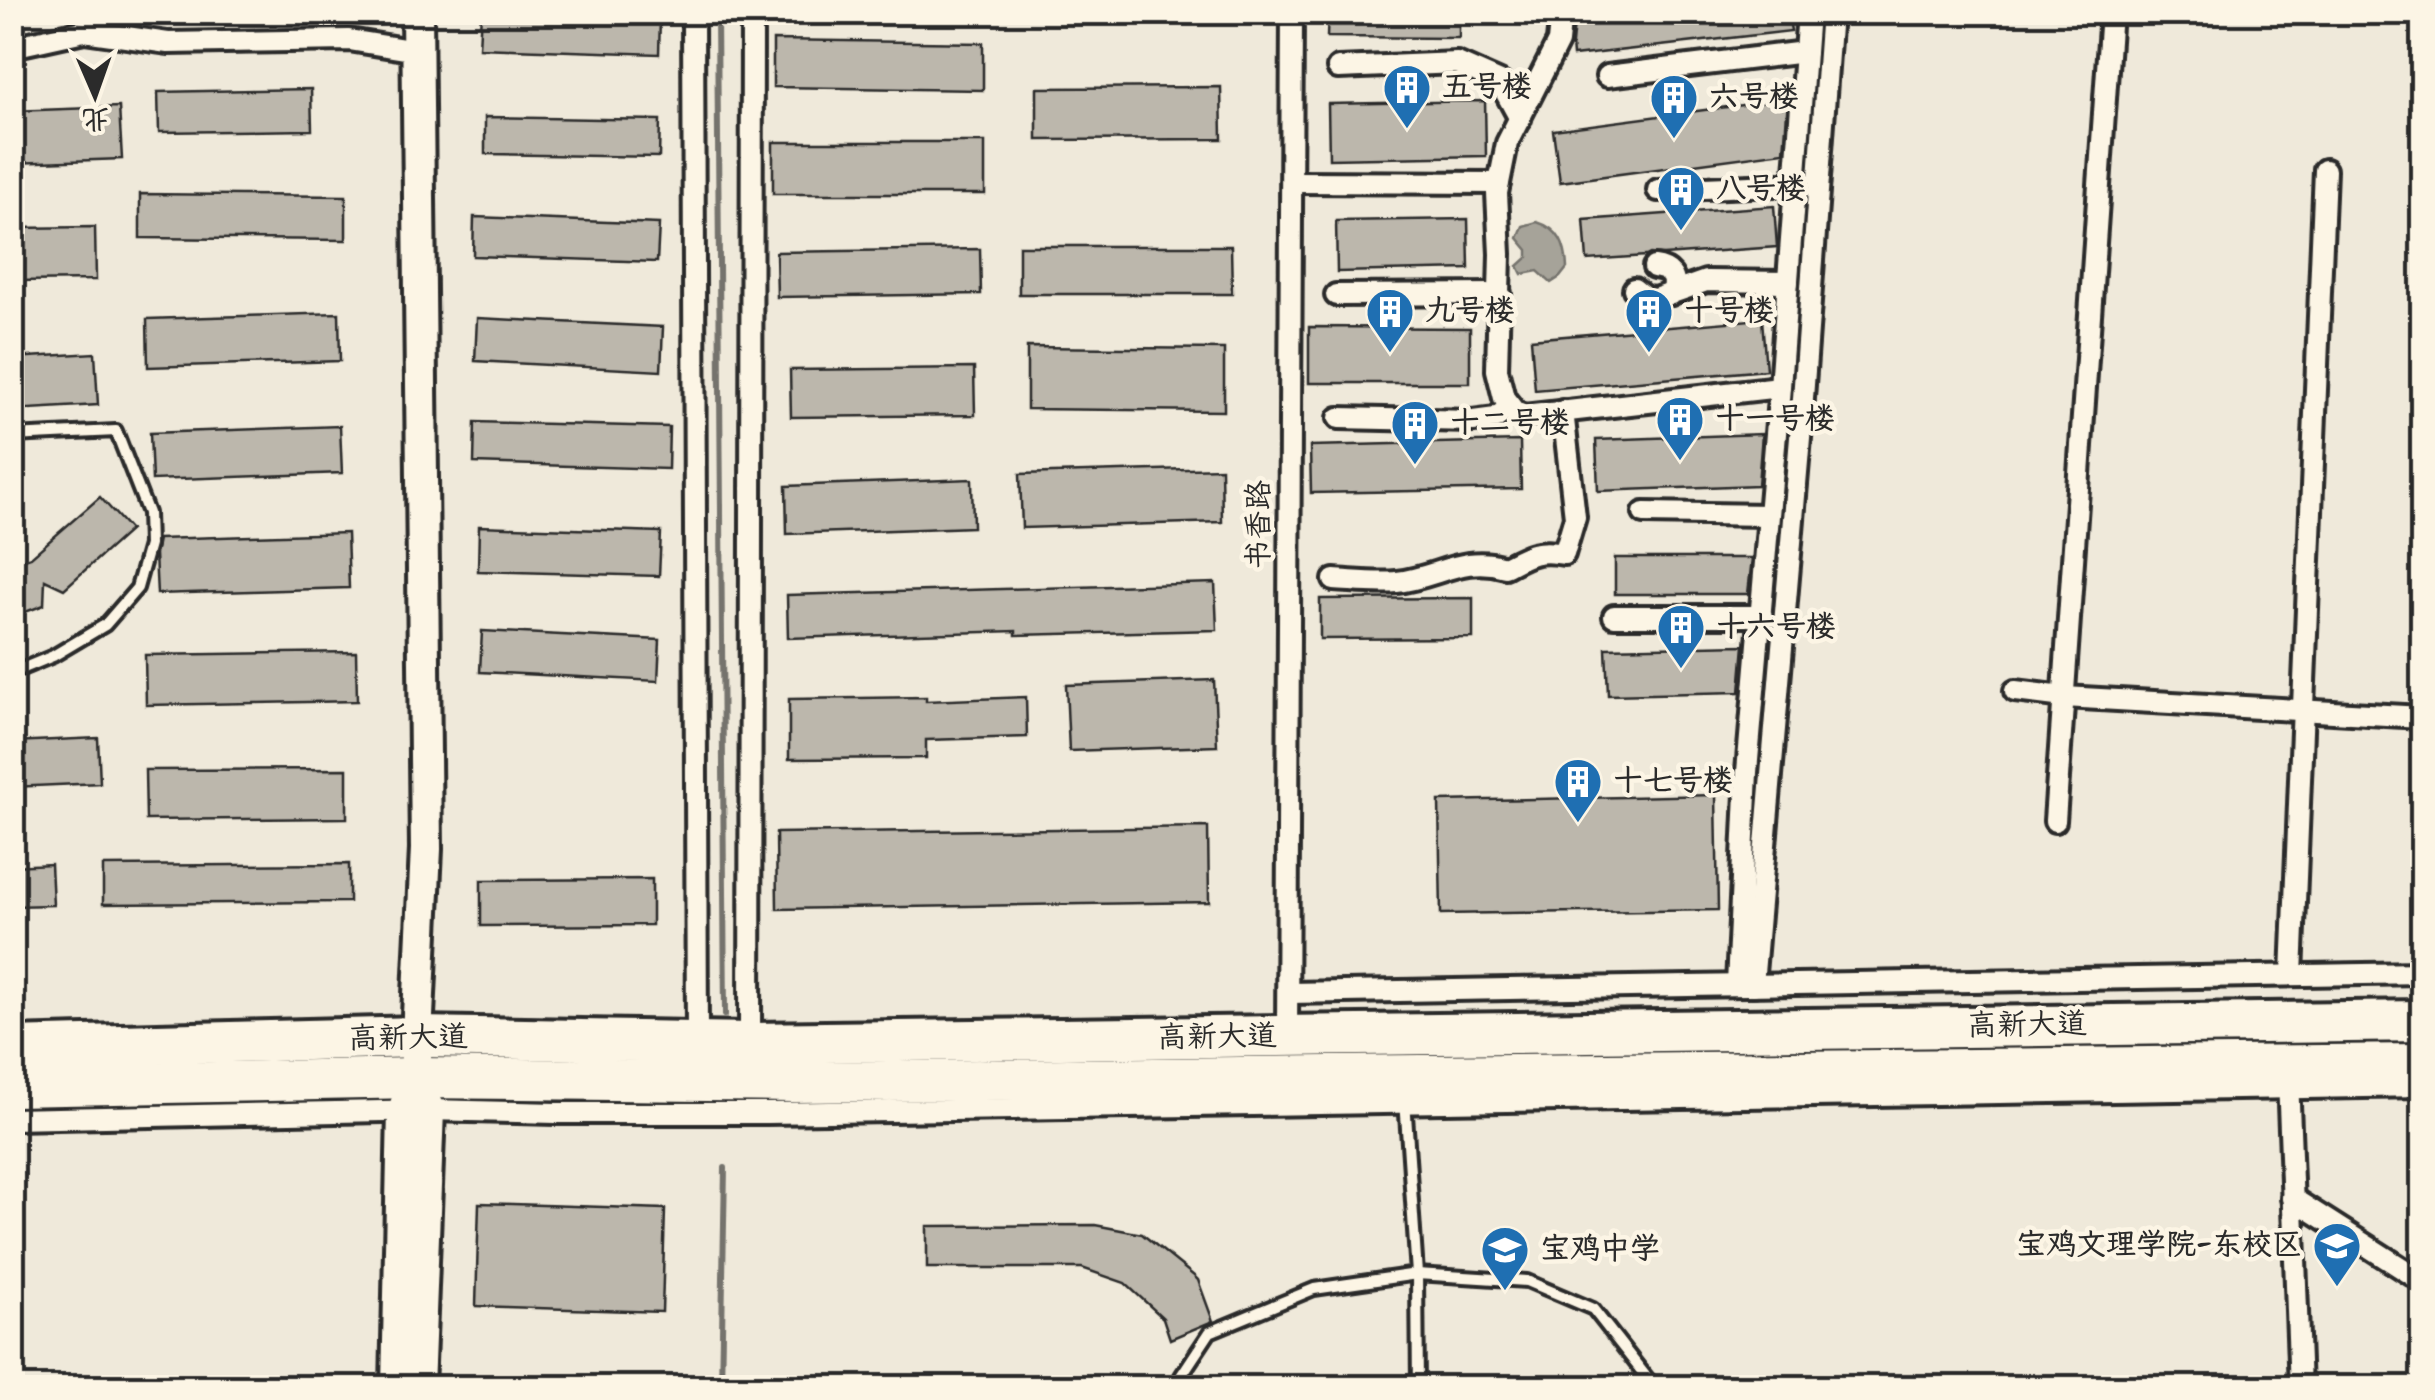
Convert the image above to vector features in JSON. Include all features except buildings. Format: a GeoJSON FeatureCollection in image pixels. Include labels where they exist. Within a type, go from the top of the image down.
{"type":"FeatureCollection","features":[{"type":"Feature","properties":{"kind":"highway","name":"高新大道"},"geometry":{"type":"LineString","coordinates":[[12,1048],[418,1037],[750,1042],[2422,1021]]}},
{"type":"Feature","properties":{"kind":"highway","name":"高新大道"},"geometry":{"type":"LineString","coordinates":[[12,1086],[416,1100],[794,1082],[1402,1088],[2288,1077],[2422,1064]]}},
{"type":"Feature","properties":{"kind":"main road"},"geometry":{"type":"LineString","coordinates":[[397,1388],[416,1100],[426,840],[417,12]]}},
{"type":"Feature","properties":{"kind":"main road"},"geometry":{"type":"LineString","coordinates":[[416,1100],[418,1388]]}},
{"type":"Feature","properties":{"kind":"street"},"geometry":{"type":"LineString","coordinates":[[693,12],[697,1042]]}},
{"type":"Feature","properties":{"kind":"street"},"geometry":{"type":"LineString","coordinates":[[750,1042],[752,12]]}},
{"type":"Feature","properties":{"kind":"street","name":"书香路"},"geometry":{"type":"LineString","coordinates":[[1287,1037],[1292,12]]}},
{"type":"Feature","properties":{"kind":"street"},"geometry":{"type":"LineString","coordinates":[[1561,12],[1558,42],[1507,143],[1497,193],[1497,370],[1504,398],[1515,412],[1524,416],[1780,387]]}},
{"type":"Feature","properties":{"kind":"street"},"geometry":{"type":"LineString","coordinates":[[1745,985],[1747,772],[1808,12]]}},
{"type":"Feature","properties":{"kind":"street"},"geometry":{"type":"LineString","coordinates":[[1745,985],[1802,426],[1831,12]]}},
{"type":"Feature","properties":{"kind":"street"},"geometry":{"type":"LineString","coordinates":[[2055,822],[2111,12]]}},
{"type":"Feature","properties":{"kind":"street"},"geometry":{"type":"LineString","coordinates":[[12,47],[84,32],[168,43],[349,40],[417,51]]}},
{"type":"Feature","properties":{"kind":"street"},"geometry":{"type":"LineString","coordinates":[[1607,76],[1805,52]]}},
{"type":"Feature","properties":{"kind":"street"},"geometry":{"type":"LineString","coordinates":[[1338,68],[1458,63],[1500,82],[1520,118]]}},
{"type":"Feature","properties":{"kind":"street"},"geometry":{"type":"LineString","coordinates":[[2292,975],[2326,170]]}},
{"type":"Feature","properties":{"kind":"street"},"geometry":{"type":"LineString","coordinates":[[1292,182],[1499,182]]}},
{"type":"Feature","properties":{"kind":"street"},"geometry":{"type":"LineString","coordinates":[[1658,190],[1796,184]]}},
{"type":"Feature","properties":{"kind":"street"},"geometry":{"type":"LineString","coordinates":[[1654,267],[1672,273],[1671,294]]}},
{"type":"Feature","properties":{"kind":"street"},"geometry":{"type":"LineString","coordinates":[[1634,289],[1645,298],[1655,299],[1706,281],[1788,282]]}},
{"type":"Feature","properties":{"kind":"street"},"geometry":{"type":"LineString","coordinates":[[1336,295],[1500,294]]}},
{"type":"Feature","properties":{"kind":"street"},"geometry":{"type":"LineString","coordinates":[[1340,418],[1472,420],[1496,418],[1510,406]]}},
{"type":"Feature","properties":{"kind":"street"},"geometry":{"type":"LineString","coordinates":[[1334,580],[1399,582],[1462,564],[1488,562],[1505,567],[1537,552],[1564,554],[1575,517],[1563,411]]}},
{"type":"Feature","properties":{"kind":"street"},"geometry":{"type":"LineString","coordinates":[[1644,513],[1768,515]]}},
{"type":"Feature","properties":{"kind":"street"},"geometry":{"type":"LineString","coordinates":[[1614,616],[1762,616]]}},
{"type":"Feature","properties":{"kind":"street"},"geometry":{"type":"LineString","coordinates":[[2015,691],[2422,717]]}},
{"type":"Feature","properties":{"kind":"street"},"geometry":{"type":"LineString","coordinates":[[1289,993],[2422,973]]}},
{"type":"Feature","properties":{"kind":"street"},"geometry":{"type":"LineString","coordinates":[[2300,1388],[2288,1077],[2422,1086]]}},
{"type":"Feature","properties":{"kind":"street"},"geometry":{"type":"LineString","coordinates":[[12,1118],[416,1100]]}},
{"type":"Feature","properties":{"kind":"street"},"geometry":{"type":"LineString","coordinates":[[2292,1198],[2422,1281]]}},
{"type":"Feature","properties":{"kind":"lane"},"geometry":{"type":"LineString","coordinates":[[12,436],[116,431],[148,513],[149,545],[137,588],[104,626],[53,656],[12,673]]}},
{"type":"Feature","properties":{"kind":"lane"},"geometry":{"type":"LineString","coordinates":[[1402,1088],[1417,1274],[1418,1388]]}},
{"type":"Feature","properties":{"kind":"lane"},"geometry":{"type":"LineString","coordinates":[[1179,1388],[1181,1376],[1210,1332],[1314,1290],[1417,1274],[1526,1280],[1594,1309],[1655,1388]]}},
{"type":"Feature","properties":{"kind":"shaded area"},"geometry":{"type":"Polygon","coordinates":[[[1537,222],[1556,234],[1565,253],[1567,268],[1551,283],[1538,271],[1522,274],[1518,266],[1528,257],[1528,250],[1518,238],[1523,226],[1537,222]]]}},
{"type":"Feature","properties":{"kind":"waterway"},"geometry":{"type":"LineString","coordinates":[[717,12],[725,1015]]}},
{"type":"Feature","properties":{"kind":"waterway"},"geometry":{"type":"LineString","coordinates":[[721,1388],[725,1168]]}},
{"type":"Feature","properties":{"kind":"place","name":"五号楼"},"geometry":{"type":"Point","coordinates":[1407,130]}},
{"type":"Feature","properties":{"kind":"place","name":"六号楼"},"geometry":{"type":"Point","coordinates":[1674,140]}},
{"type":"Feature","properties":{"kind":"place","name":"八号楼"},"geometry":{"type":"Point","coordinates":[1681,232]}},
{"type":"Feature","properties":{"kind":"place","name":"九号楼"},"geometry":{"type":"Point","coordinates":[1390,354]}},
{"type":"Feature","properties":{"kind":"place","name":"十号楼"},"geometry":{"type":"Point","coordinates":[1649,354]}},
{"type":"Feature","properties":{"kind":"place","name":"十一号楼"},"geometry":{"type":"Point","coordinates":[1680,462]}},
{"type":"Feature","properties":{"kind":"place","name":"十二号楼"},"geometry":{"type":"Point","coordinates":[1415,466]}},
{"type":"Feature","properties":{"kind":"place","name":"十六号楼"},"geometry":{"type":"Point","coordinates":[1681,670]}},
{"type":"Feature","properties":{"kind":"place","name":"十七号楼"},"geometry":{"type":"Point","coordinates":[1578,824]}},
{"type":"Feature","properties":{"kind":"place","name":"宝鸡文理学院-东校区"},"geometry":{"type":"Point","coordinates":[2337,1288]}},
{"type":"Feature","properties":{"kind":"place","name":"宝鸡中学"},"geometry":{"type":"Point","coordinates":[1505,1292]}}]}
